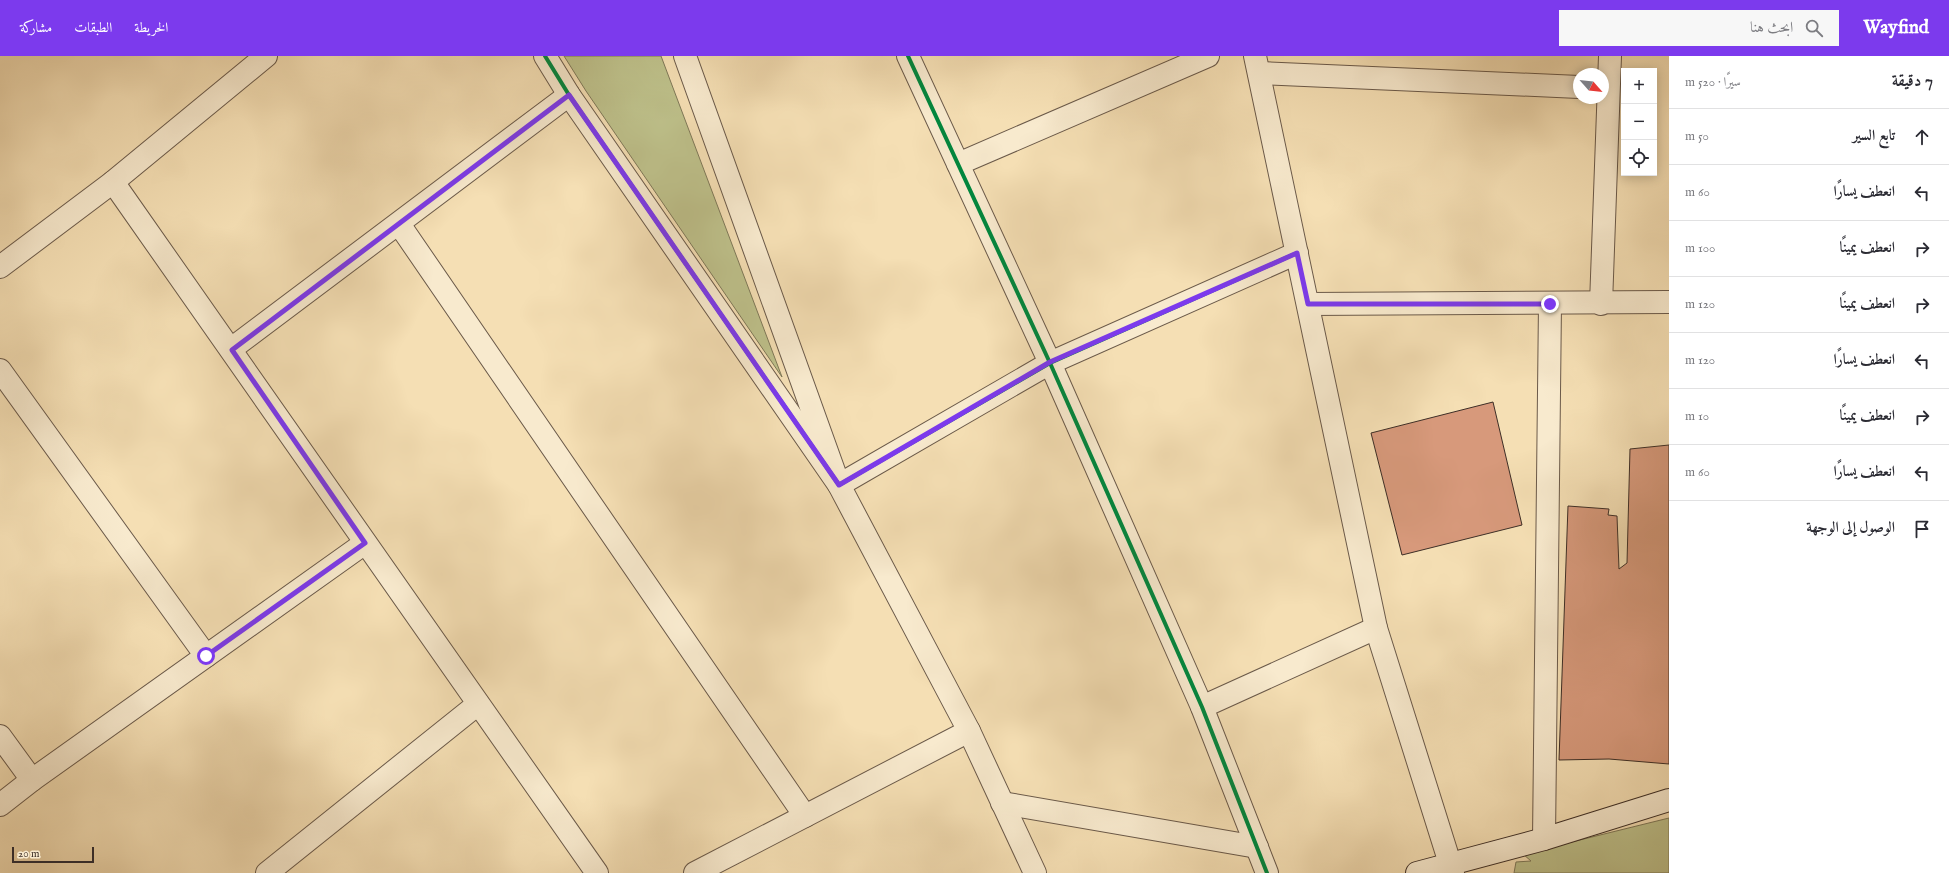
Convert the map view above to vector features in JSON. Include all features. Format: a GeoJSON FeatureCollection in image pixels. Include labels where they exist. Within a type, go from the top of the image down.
{"type":"FeatureCollection","features":[{"type":"Feature","properties":{"kind":"street"},"geometry":{"type":"LineString","coordinates":[[0,267],[113,182],[266,56]]}},
{"type":"Feature","properties":{"kind":"street"},"geometry":{"type":"LineString","coordinates":[[545,56],[569,95],[839,485],[969,732],[1035,873]]}},
{"type":"Feature","properties":{"kind":"street"},"geometry":{"type":"LineString","coordinates":[[685,56],[839,485]]}},
{"type":"Feature","properties":{"kind":"street"},"geometry":{"type":"LineString","coordinates":[[908,56],[1050,362],[1202,707],[1267,873]]}},
{"type":"Feature","properties":{"kind":"street"},"geometry":{"type":"LineString","coordinates":[[958,164],[1208,56]]}},
{"type":"Feature","properties":{"kind":"street"},"geometry":{"type":"LineString","coordinates":[[1608,68],[1610,56]]}},
{"type":"Feature","properties":{"kind":"street"},"geometry":{"type":"LineString","coordinates":[[1451,869],[1376,628],[1257,65],[1573,87]]}},
{"type":"Feature","properties":{"kind":"street"},"geometry":{"type":"LineString","coordinates":[[232,350],[569,95]]}},
{"type":"Feature","properties":{"kind":"street"},"geometry":{"type":"LineString","coordinates":[[1601,304],[1606,104]]}},
{"type":"Feature","properties":{"kind":"street"},"geometry":{"type":"LineString","coordinates":[[113,182],[597,873]]}},
{"type":"Feature","properties":{"kind":"street"},"geometry":{"type":"LineString","coordinates":[[398,224],[805,816]]}},
{"type":"Feature","properties":{"kind":"street"},"geometry":{"type":"LineString","coordinates":[[839,485],[1050,362],[1297,253]]}},
{"type":"Feature","properties":{"kind":"street"},"geometry":{"type":"LineString","coordinates":[[1308,304],[1601,304],[1669,302]]}},
{"type":"Feature","properties":{"kind":"street"},"geometry":{"type":"LineString","coordinates":[[1544,839],[1550,304]]}},
{"type":"Feature","properties":{"kind":"street"},"geometry":{"type":"LineString","coordinates":[[0,370],[206,656]]}},
{"type":"Feature","properties":{"kind":"street"},"geometry":{"type":"LineString","coordinates":[[0,805],[32,780],[365,543]]}},
{"type":"Feature","properties":{"kind":"street"},"geometry":{"type":"LineString","coordinates":[[1202,707],[1376,628]]}},
{"type":"Feature","properties":{"kind":"street"},"geometry":{"type":"LineString","coordinates":[[267,873],[478,704]]}},
{"type":"Feature","properties":{"kind":"street"},"geometry":{"type":"LineString","coordinates":[[695,873],[969,732]]}},
{"type":"Feature","properties":{"kind":"street"},"geometry":{"type":"LineString","coordinates":[[0,736],[32,780]]}},
{"type":"Feature","properties":{"kind":"street"},"geometry":{"type":"LineString","coordinates":[[1417,873],[1451,869],[1669,800]]}},
{"type":"Feature","properties":{"kind":"street"},"geometry":{"type":"LineString","coordinates":[[1002,803],[1256,847]]}},
{"type":"Feature","properties":{"kind":"green space"},"geometry":{"type":"Polygon","coordinates":[[[564,56],[661,56],[782,377],[586,91],[564,56]]]}},
{"type":"Feature","properties":{"kind":"green space"},"geometry":{"type":"Polygon","coordinates":[[[1669,818],[1669,873],[1514,873],[1516,862],[1531,861],[1523,854],[1669,818]]]}},
{"type":"Feature","properties":{"kind":"building"},"geometry":{"type":"Polygon","coordinates":[[[1493,402],[1522,525],[1402,555],[1371,433],[1493,402]]]}},
{"type":"Feature","properties":{"kind":"building"},"geometry":{"type":"Polygon","coordinates":[[[1669,445],[1669,764],[1609,759],[1559,760],[1568,506],[1609,509],[1608,515],[1617,516],[1619,569],[1627,563],[1630,449],[1669,445]]]}},
{"type":"Feature","properties":{"kind":"cycle path"},"geometry":{"type":"LineString","coordinates":[[545,56],[569,95],[839,485],[1050,363],[1297,253]]}},
{"type":"Feature","properties":{"kind":"cycle path"},"geometry":{"type":"LineString","coordinates":[[908,56],[1050,363],[1202,707],[1267,873]]}},
{"type":"Feature","properties":{"kind":"route"},"geometry":{"type":"LineString","coordinates":[[206,656],[365,543],[232,350],[569,95],[839,485],[1050,362],[1297,253],[1308,304],[1550,304]]}}]}
